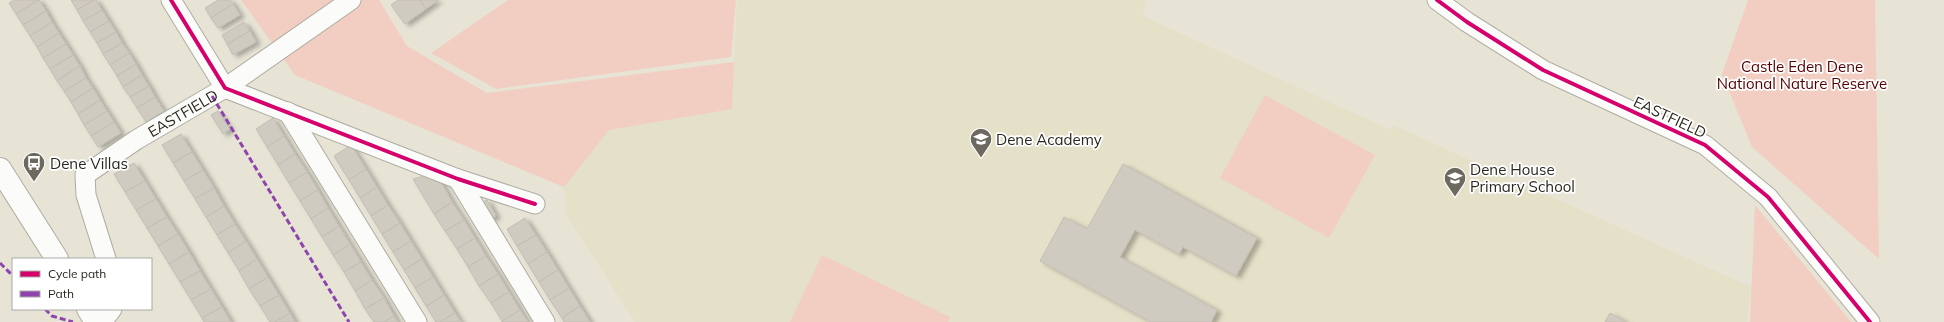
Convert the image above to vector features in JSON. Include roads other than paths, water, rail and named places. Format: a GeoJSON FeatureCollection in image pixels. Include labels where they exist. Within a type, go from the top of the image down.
{"type":"FeatureCollection","features":[{"type":"Feature","properties":{"kind":"main road"},"geometry":{"type":"LineString","coordinates":[[0,169],[56,258]]}},
{"type":"Feature","properties":{"kind":"main road"},"geometry":{"type":"LineString","coordinates":[[89,310],[96,322]]}},
{"type":"Feature","properties":{"kind":"street"},"geometry":{"type":"LineString","coordinates":[[171,0],[225,88],[458,179],[535,204]]}},
{"type":"Feature","properties":{"kind":"street","name":"EASTFIELD"},"geometry":{"type":"LineString","coordinates":[[106,258],[86,195],[85,175],[136,140],[225,88],[351,0]]}},
{"type":"Feature","properties":{"kind":"street","name":"EASTFIELD"},"geometry":{"type":"LineString","coordinates":[[1437,0],[1467,22],[1543,70],[1705,146],[1768,197],[1870,322]]}},
{"type":"Feature","properties":{"kind":"street"},"geometry":{"type":"LineString","coordinates":[[288,112],[417,322]]}},
{"type":"Feature","properties":{"kind":"street"},"geometry":{"type":"LineString","coordinates":[[458,179],[545,322]]}},
{"type":"Feature","properties":{"kind":"street"},"geometry":{"type":"LineString","coordinates":[[102,322],[111,310]]}},
{"type":"Feature","properties":{"kind":"place","name":"Dene Academy"},"geometry":{"type":"Point","coordinates":[981,158]}},
{"type":"Feature","properties":{"kind":"place","name":"Dene Villas"},"geometry":{"type":"Point","coordinates":[34,182]}},
{"type":"Feature","properties":{"kind":"place","name":"Dene House Primary School"},"geometry":{"type":"Point","coordinates":[1455,198]}},
{"type":"Feature","properties":{"kind":"park label","name":"Castle Eden Dene National Nature Reserve"},"geometry":{"type":"Point","coordinates":[1802,74]}}]}
